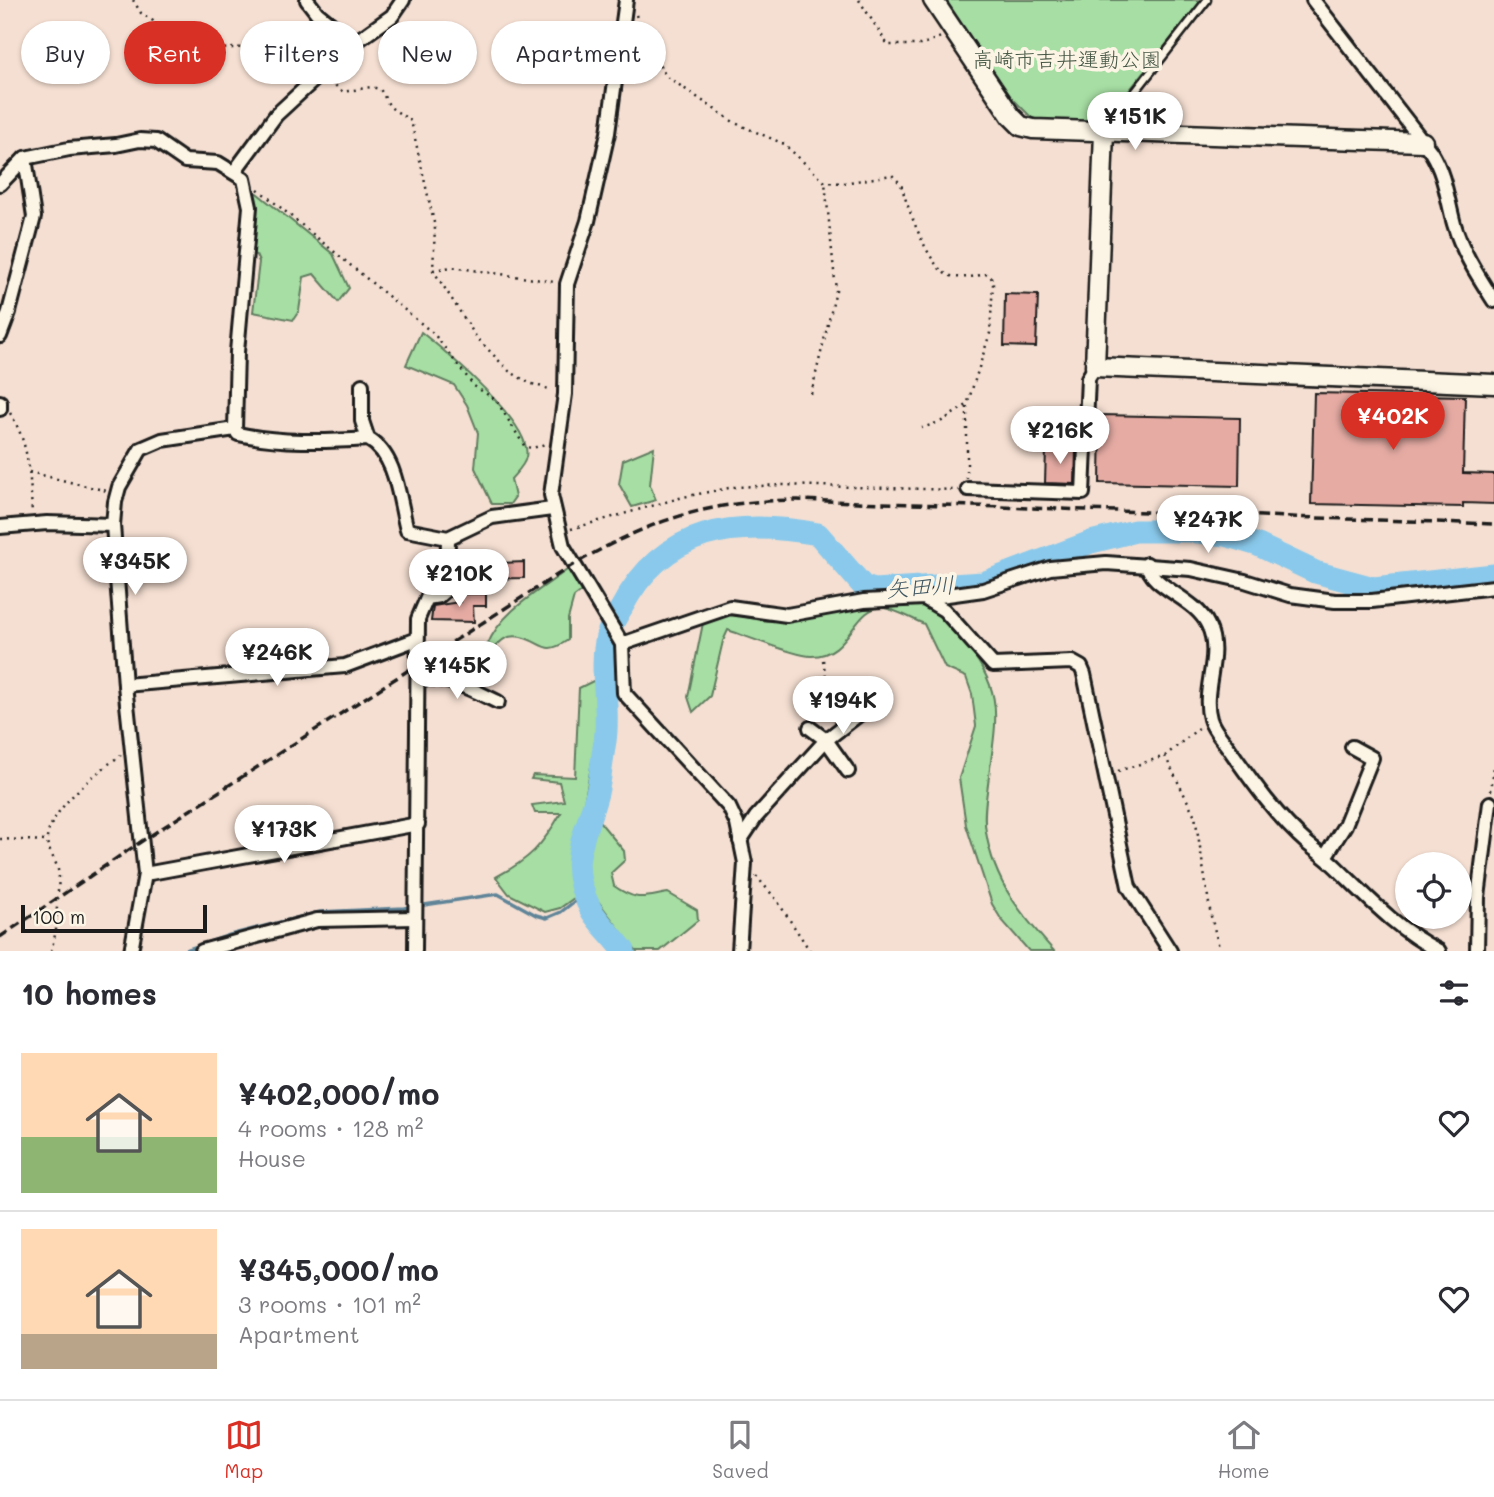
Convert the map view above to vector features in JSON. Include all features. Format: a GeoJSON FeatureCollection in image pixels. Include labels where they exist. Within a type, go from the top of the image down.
{"type":"FeatureCollection","features":[{"type":"Feature","properties":{"kind":"street"},"geometry":{"type":"LineString","coordinates":[[307,0],[327,21]]}},
{"type":"Feature","properties":{"kind":"street"},"geometry":{"type":"LineString","coordinates":[[364,36],[391,16],[403,0]]}},
{"type":"Feature","properties":{"kind":"street"},"geometry":{"type":"LineString","coordinates":[[933,0],[1021,126],[1033,129],[1104,132],[1423,142]]}},
{"type":"Feature","properties":{"kind":"street"},"geometry":{"type":"LineString","coordinates":[[1313,0],[1423,142],[1444,177],[1461,244],[1494,301]]}},
{"type":"Feature","properties":{"kind":"street"},"geometry":{"type":"LineString","coordinates":[[624,1],[608,133],[589,221],[566,284],[565,394],[551,477],[552,509],[558,533],[603,616],[620,641],[624,692],[722,798],[737,824],[745,863],[739,951]]}},
{"type":"Feature","properties":{"kind":"street"},"geometry":{"type":"LineString","coordinates":[[239,175],[276,116],[311,84]]}},
{"type":"Feature","properties":{"kind":"street"},"geometry":{"type":"LineString","coordinates":[[968,489],[1083,493],[1088,378],[1095,367],[1104,132]]}},
{"type":"Feature","properties":{"kind":"street"},"geometry":{"type":"LineString","coordinates":[[0,184],[25,158],[69,149],[156,141],[185,161],[218,163],[239,175],[250,207],[237,352],[235,429],[238,434],[330,442],[368,439],[380,446],[389,461],[407,530],[448,538],[492,517],[552,509]]}},
{"type":"Feature","properties":{"kind":"street"},"geometry":{"type":"LineString","coordinates":[[0,336],[34,217],[25,158]]}},
{"type":"Feature","properties":{"kind":"street"},"geometry":{"type":"LineString","coordinates":[[1095,367],[1494,384]]}},
{"type":"Feature","properties":{"kind":"street"},"geometry":{"type":"LineString","coordinates":[[362,385],[362,421],[368,439]]}},
{"type":"Feature","properties":{"kind":"street"},"geometry":{"type":"LineString","coordinates":[[131,951],[145,874],[125,685],[113,525],[118,492],[134,457],[151,443],[235,429]]}},
{"type":"Feature","properties":{"kind":"street"},"geometry":{"type":"LineString","coordinates":[[0,527],[32,523],[113,525]]}},
{"type":"Feature","properties":{"kind":"street"},"geometry":{"type":"LineString","coordinates":[[415,951],[418,824],[417,639],[421,607],[427,598],[439,596],[447,589],[448,538]]}},
{"type":"Feature","properties":{"kind":"street"},"geometry":{"type":"LineString","coordinates":[[620,641],[730,607],[788,615],[864,601],[924,598],[982,590],[1050,568],[1106,563],[1191,569],[1245,581],[1290,595],[1335,601],[1372,601],[1494,587]]}},
{"type":"Feature","properties":{"kind":"street"},"geometry":{"type":"LineString","coordinates":[[1147,564],[1153,578],[1190,602],[1208,625],[1215,653],[1209,687],[1210,718],[1252,781],[1308,844],[1392,922],[1438,951]]}},
{"type":"Feature","properties":{"kind":"street"},"geometry":{"type":"LineString","coordinates":[[924,598],[944,610],[993,665],[1067,662],[1081,667],[1129,887],[1170,951]]}},
{"type":"Feature","properties":{"kind":"street"},"geometry":{"type":"LineString","coordinates":[[125,685],[345,666],[417,639]]}},
{"type":"Feature","properties":{"kind":"street"},"geometry":{"type":"LineString","coordinates":[[418,679],[434,677],[468,687],[498,702]]}},
{"type":"Feature","properties":{"kind":"street"},"geometry":{"type":"LineString","coordinates":[[740,841],[756,817],[826,740],[875,702]]}},
{"type":"Feature","properties":{"kind":"street"},"geometry":{"type":"LineString","coordinates":[[810,728],[826,740],[848,771]]}},
{"type":"Feature","properties":{"kind":"street"},"geometry":{"type":"LineString","coordinates":[[1325,857],[1345,825],[1372,758],[1352,747]]}},
{"type":"Feature","properties":{"kind":"street"},"geometry":{"type":"LineString","coordinates":[[1477,951],[1478,897],[1490,803]]}},
{"type":"Feature","properties":{"kind":"street"},"geometry":{"type":"LineString","coordinates":[[145,874],[418,824]]}},
{"type":"Feature","properties":{"kind":"street"},"geometry":{"type":"LineString","coordinates":[[202,951],[317,920],[415,918]]}},
{"type":"Feature","properties":{"kind":"lane"},"geometry":{"type":"LineString","coordinates":[[1104,132],[1207,0]]}},
{"type":"Feature","properties":{"kind":"path"},"geometry":{"type":"LineString","coordinates":[[133,0],[141,13],[153,21],[177,55],[227,47],[240,48]]}},
{"type":"Feature","properties":{"kind":"path"},"geometry":{"type":"LineString","coordinates":[[859,0],[888,45],[920,45],[953,32]]}},
{"type":"Feature","properties":{"kind":"path"},"geometry":{"type":"LineString","coordinates":[[558,533],[683,498],[734,487],[783,485],[968,489],[967,405],[990,333],[993,285],[991,277],[986,274],[969,277],[948,276],[941,270],[930,258],[901,184],[892,174],[844,183],[825,182],[784,144],[735,123],[666,76],[648,47],[637,16],[624,1]]}},
{"type":"Feature","properties":{"kind":"path"},"geometry":{"type":"LineString","coordinates":[[337,84],[343,92],[371,86],[380,89],[390,107],[411,121],[435,228],[433,270],[477,338],[509,371],[529,383],[565,394]]}},
{"type":"Feature","properties":{"kind":"path"},"geometry":{"type":"LineString","coordinates":[[239,175],[275,200],[434,334],[474,386],[496,400],[525,447],[533,448],[559,439]]}},
{"type":"Feature","properties":{"kind":"path"},"geometry":{"type":"LineString","coordinates":[[811,394],[836,291],[825,182]]}},
{"type":"Feature","properties":{"kind":"path"},"geometry":{"type":"LineString","coordinates":[[433,270],[452,267],[566,284]]}},
{"type":"Feature","properties":{"kind":"path"},"geometry":{"type":"LineString","coordinates":[[922,428],[942,421],[967,405]]}},
{"type":"Feature","properties":{"kind":"path"},"geometry":{"type":"LineString","coordinates":[[0,406],[8,410],[23,434],[29,472],[32,523]]}},
{"type":"Feature","properties":{"kind":"path"},"geometry":{"type":"LineString","coordinates":[[29,472],[76,485],[118,492]]}},
{"type":"Feature","properties":{"kind":"path"},"geometry":{"type":"LineString","coordinates":[[822,660],[833,708],[833,721],[826,740]]}},
{"type":"Feature","properties":{"kind":"path"},"geometry":{"type":"LineString","coordinates":[[1105,775],[1165,756],[1210,718]]}},
{"type":"Feature","properties":{"kind":"path"},"geometry":{"type":"LineString","coordinates":[[58,891],[58,871],[47,841],[51,826],[64,806],[99,771],[132,747]]}},
{"type":"Feature","properties":{"kind":"path"},"geometry":{"type":"LineString","coordinates":[[1165,756],[1195,816],[1211,916],[1220,951]]}},
{"type":"Feature","properties":{"kind":"path"},"geometry":{"type":"LineString","coordinates":[[1490,803],[1494,767]]}},
{"type":"Feature","properties":{"kind":"path"},"geometry":{"type":"LineString","coordinates":[[0,839],[47,841]]}},
{"type":"Feature","properties":{"kind":"path"},"geometry":{"type":"LineString","coordinates":[[745,863],[776,899],[810,951]]}},
{"type":"Feature","properties":{"kind":"path"},"geometry":{"type":"LineString","coordinates":[[51,951],[56,931],[57,905]]}},
{"type":"Feature","properties":{"kind":"green space","name":"高崎市吉井運動公園"},"geometry":{"type":"Polygon","coordinates":[[[946,0],[1202,0],[1104,122],[1033,119],[1009,95],[946,0]]]}},
{"type":"Feature","properties":{"kind":"green space"},"geometry":{"type":"Polygon","coordinates":[[[248,186],[333,254],[349,288],[338,302],[314,274],[304,277],[299,311],[293,320],[253,312],[259,262],[256,255],[239,250],[247,224],[248,186]]]}},
{"type":"Feature","properties":{"kind":"green space"},"geometry":{"type":"Polygon","coordinates":[[[421,332],[449,355],[503,408],[525,443],[525,460],[511,479],[515,497],[510,504],[492,504],[475,468],[478,433],[467,405],[454,385],[406,365],[421,332]]]}},
{"type":"Feature","properties":{"kind":"green space"},"geometry":{"type":"Polygon","coordinates":[[[654,447],[650,485],[656,500],[632,507],[619,484],[623,460],[654,447]]]}},
{"type":"Feature","properties":{"kind":"green space"},"geometry":{"type":"Polygon","coordinates":[[[571,567],[583,590],[574,597],[568,619],[568,640],[548,648],[521,637],[508,637],[490,651],[471,658],[463,675],[459,672],[459,661],[468,651],[487,646],[493,633],[512,611],[571,567]]]}},
{"type":"Feature","properties":{"kind":"green space"},"geometry":{"type":"Polygon","coordinates":[[[910,603],[927,607],[944,620],[976,657],[986,675],[995,706],[994,741],[985,814],[990,850],[995,867],[1011,897],[1054,951],[1029,951],[1001,919],[992,904],[966,825],[959,778],[976,726],[972,694],[966,677],[945,668],[924,624],[889,609],[874,609],[858,622],[835,648],[824,654],[811,656],[728,630],[710,696],[693,712],[688,697],[703,623],[731,614],[766,621],[796,621],[866,604],[910,603]]]}},
{"type":"Feature","properties":{"kind":"green space"},"geometry":{"type":"Polygon","coordinates":[[[599,678],[600,720],[584,803],[624,851],[625,860],[611,873],[614,886],[635,896],[668,893],[697,910],[698,920],[660,951],[636,951],[588,888],[560,908],[545,912],[509,894],[496,877],[534,851],[561,813],[535,813],[532,805],[564,801],[559,782],[531,779],[533,775],[575,777],[579,688],[599,678]]]}},
{"type":"Feature","properties":{"kind":"building"},"geometry":{"type":"Polygon","coordinates":[[[1005,294],[1038,295],[1036,347],[1004,346],[1005,294]]]}},
{"type":"Feature","properties":{"kind":"building"},"geometry":{"type":"Polygon","coordinates":[[[1314,393],[1465,396],[1463,473],[1494,474],[1494,504],[1463,503],[1463,507],[1311,504],[1314,393]]]}},
{"type":"Feature","properties":{"kind":"building"},"geometry":{"type":"Polygon","coordinates":[[[1101,415],[1240,418],[1239,486],[1100,483],[1101,415]]]}},
{"type":"Feature","properties":{"kind":"building"},"geometry":{"type":"Polygon","coordinates":[[[1046,448],[1076,449],[1075,484],[1045,483],[1046,448]]]}},
{"type":"Feature","properties":{"kind":"building"},"geometry":{"type":"Polygon","coordinates":[[[524,562],[524,578],[482,579],[481,571],[501,570],[501,563],[524,562]]]}},
{"type":"Feature","properties":{"kind":"building"},"geometry":{"type":"Polygon","coordinates":[[[460,594],[486,594],[486,606],[473,606],[474,622],[431,621],[433,606],[460,602],[460,594]]]}},
{"type":"Feature","properties":{"kind":"waterway","name":"矢田川"},"geometry":{"type":"LineString","coordinates":[[624,951],[591,910],[583,893],[578,864],[597,793],[605,741],[604,653],[612,623],[639,580],[659,560],[681,545],[705,535],[731,529],[759,528],[818,534],[863,586],[874,590],[983,583],[1091,542],[1135,531],[1189,531],[1225,535],[1258,545],[1315,572],[1374,588],[1494,575]]}},
{"type":"Feature","properties":{"kind":"waterway"},"geometry":{"type":"LineString","coordinates":[[183,951],[230,935],[320,912],[404,908],[498,894],[536,915],[547,918],[561,912],[585,893]]}},
{"type":"Feature","properties":{"kind":"railway"},"geometry":{"type":"LineString","coordinates":[[0,937],[142,841],[571,566],[627,536],[680,516],[735,504],[798,500],[1494,524]]}}]}
